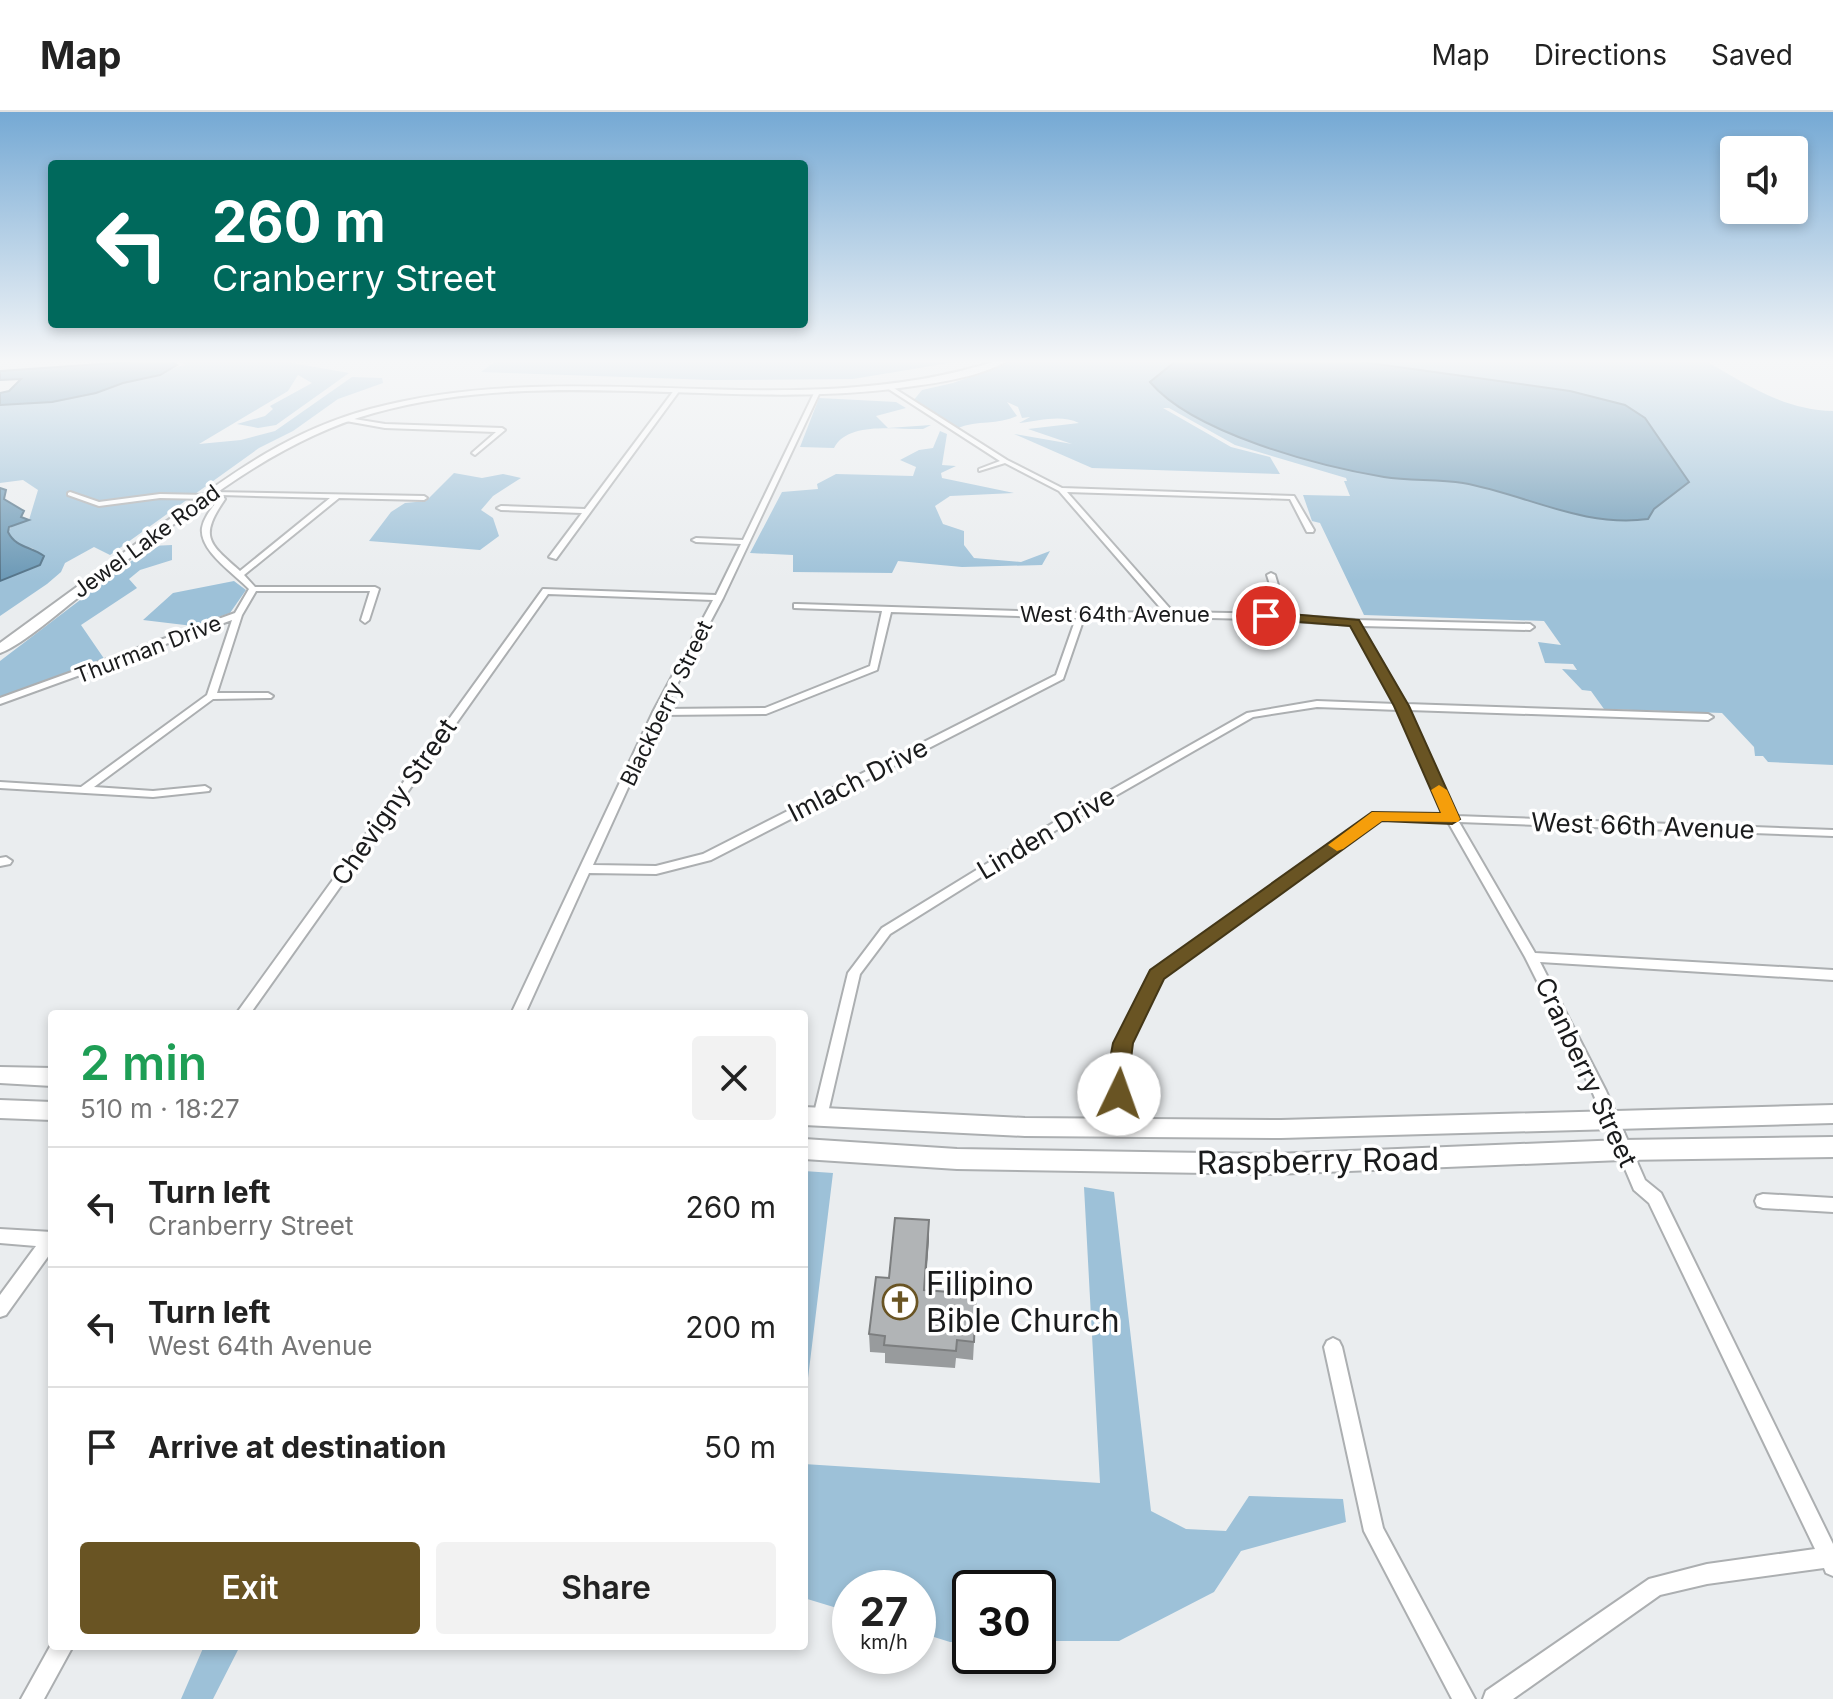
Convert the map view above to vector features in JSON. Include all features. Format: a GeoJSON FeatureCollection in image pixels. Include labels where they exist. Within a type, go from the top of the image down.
{"type":"FeatureCollection","features":[{"type":"Feature","properties":{"kind":"main road","name":"Jewel Lake Road"},"geometry":{"type":"LineString","coordinates":[[0,649],[277,449],[314,434]]}},
{"type":"Feature","properties":{"kind":"main road"},"geometry":{"type":"LineString","coordinates":[[0,1075],[48,1077]]}},
{"type":"Feature","properties":{"kind":"main road"},"geometry":{"type":"LineString","coordinates":[[0,1109],[48,1111]]}},
{"type":"Feature","properties":{"kind":"main road","name":"Raspberry Road"},"geometry":{"type":"LineString","coordinates":[[812,1117],[1025,1127],[1281,1129],[1833,1114]]}},
{"type":"Feature","properties":{"kind":"main road","name":"Raspberry Road"},"geometry":{"type":"LineString","coordinates":[[808,1149],[957,1159],[1138,1164],[1407,1160],[1622,1150],[1833,1147]]}},
{"type":"Feature","properties":{"kind":"street"},"geometry":{"type":"LineString","coordinates":[[475,453],[497,434]]}},
{"type":"Feature","properties":{"kind":"street"},"geometry":{"type":"LineString","coordinates":[[553,557],[644,434]]}},
{"type":"Feature","properties":{"kind":"street","name":"Blackberry Street"},"geometry":{"type":"LineString","coordinates":[[520,1010],[658,712],[719,598],[797,434]]}},
{"type":"Feature","properties":{"kind":"street"},"geometry":{"type":"LineString","coordinates":[[963,434],[1005,461],[1061,490],[1171,614]]}},
{"type":"Feature","properties":{"kind":"street"},"geometry":{"type":"LineString","coordinates":[[981,470],[1005,461]]}},
{"type":"Feature","properties":{"kind":"street"},"geometry":{"type":"LineString","coordinates":[[1061,490],[1292,497],[1310,530]]}},
{"type":"Feature","properties":{"kind":"street"},"geometry":{"type":"LineString","coordinates":[[70,494],[99,504],[160,496],[210,495],[424,498]]}},
{"type":"Feature","properties":{"kind":"street"},"geometry":{"type":"LineString","coordinates":[[210,495],[222,499],[208,516],[203,531],[209,547],[241,574],[253,589],[375,589],[365,620]]}},
{"type":"Feature","properties":{"kind":"street"},"geometry":{"type":"LineString","coordinates":[[241,574],[337,496]]}},
{"type":"Feature","properties":{"kind":"street"},"geometry":{"type":"LineString","coordinates":[[501,508],[586,511]]}},
{"type":"Feature","properties":{"kind":"street"},"geometry":{"type":"LineString","coordinates":[[696,540],[745,542]]}},
{"type":"Feature","properties":{"kind":"street"},"geometry":{"type":"LineString","coordinates":[[1271,575],[1284,617]]}},
{"type":"Feature","properties":{"kind":"street","name":"Thurman Drive"},"geometry":{"type":"LineString","coordinates":[[0,701],[238,615],[253,589]]}},
{"type":"Feature","properties":{"kind":"street","name":"Chevigny Street"},"geometry":{"type":"LineString","coordinates":[[246,1010],[546,591],[719,598]]}},
{"type":"Feature","properties":{"kind":"street","name":"West 64th Avenue"},"geometry":{"type":"LineString","coordinates":[[797,606],[1081,616],[1171,614],[1284,617],[1355,623],[1530,627]]}},
{"type":"Feature","properties":{"kind":"street"},"geometry":{"type":"LineString","coordinates":[[658,712],[766,711],[874,668],[887,609]]}},
{"type":"Feature","properties":{"kind":"street"},"geometry":{"type":"LineString","coordinates":[[85,789],[211,696],[238,615]]}},
{"type":"Feature","properties":{"kind":"street","name":"Imlach Drive"},"geometry":{"type":"LineString","coordinates":[[587,869],[656,870],[707,857],[1060,677],[1081,616]]}},
{"type":"Feature","properties":{"kind":"street","name":"Cranberry Street"},"geometry":{"type":"LineString","coordinates":[[1355,623],[1402,706],[1452,819],[1531,957],[1611,1120],[1639,1185],[1655,1198],[1832,1560]]}},
{"type":"Feature","properties":{"kind":"street"},"geometry":{"type":"LineString","coordinates":[[211,696],[268,696]]}},
{"type":"Feature","properties":{"kind":"street","name":"Linden Drive"},"geometry":{"type":"LineString","coordinates":[[812,1117],[854,973],[886,931],[1057,825],[1250,715],[1317,704],[1708,717]]}},
{"type":"Feature","properties":{"kind":"street"},"geometry":{"type":"LineString","coordinates":[[0,785],[153,794],[205,789]]}},
{"type":"Feature","properties":{"kind":"street","name":"West 66th Avenue"},"geometry":{"type":"LineString","coordinates":[[1124,1128],[1118,1075],[1123,1043],[1157,975],[1378,816],[1833,833]]}},
{"type":"Feature","properties":{"kind":"street"},"geometry":{"type":"LineString","coordinates":[[1531,957],[1833,975]]}},
{"type":"Feature","properties":{"kind":"street"},"geometry":{"type":"LineString","coordinates":[[1763,1201],[1833,1205]]}},
{"type":"Feature","properties":{"kind":"street"},"geometry":{"type":"LineString","coordinates":[[0,1236],[48,1240]]}},
{"type":"Feature","properties":{"kind":"street"},"geometry":{"type":"LineString","coordinates":[[0,1309],[48,1244]]}},
{"type":"Feature","properties":{"kind":"street"},"geometry":{"type":"LineString","coordinates":[[1333,1347],[1374,1531],[1464,1699]]}},
{"type":"Feature","properties":{"kind":"street"},"geometry":{"type":"LineString","coordinates":[[1494,1699],[1656,1586],[1707,1574],[1832,1560]]}},
{"type":"Feature","properties":{"kind":"street"},"geometry":{"type":"LineString","coordinates":[[32,1699],[60,1650]]}},
{"type":"Feature","properties":{"kind":"shaded area"},"geometry":{"type":"Polygon","coordinates":[[[0,434],[216,434],[199,444],[241,440],[263,434],[287,434],[259,448],[110,555],[94,547],[65,563],[61,572],[47,584],[0,616],[0,581],[40,565],[44,556],[32,548],[19,546],[7,532],[15,523],[29,520],[38,490],[23,480],[0,483],[0,434]]]}},
{"type":"Feature","properties":{"kind":"shaded area"},"geometry":{"type":"Polygon","coordinates":[[[805,434],[850,434],[834,448],[800,447],[805,434]]]}},
{"type":"Feature","properties":{"kind":"shaded area"},"geometry":{"type":"Polygon","coordinates":[[[939,434],[947,434],[942,465],[956,466],[941,473],[942,478],[1014,493],[950,496],[935,506],[943,524],[964,531],[964,545],[974,558],[1021,562],[1050,551],[1042,565],[962,567],[898,561],[892,573],[793,572],[793,555],[750,553],[782,492],[818,489],[817,484],[836,474],[913,476],[916,467],[900,460],[919,450],[933,448],[939,434]]]}},
{"type":"Feature","properties":{"kind":"shaded area"},"geometry":{"type":"Polygon","coordinates":[[[1014,434],[1072,444],[1043,434],[1208,434],[1231,447],[1270,457],[1280,474],[1092,468],[1014,434]]]}},
{"type":"Feature","properties":{"kind":"shaded area"},"geometry":{"type":"Polygon","coordinates":[[[1215,434],[1833,434],[1833,765],[1768,762],[1763,756],[1755,756],[1754,747],[1722,713],[1604,709],[1591,691],[1582,690],[1562,669],[1577,670],[1573,664],[1545,663],[1538,642],[1561,645],[1544,621],[1364,615],[1320,523],[1312,521],[1303,495],[1350,496],[1344,481],[1347,481],[1346,478],[1235,445],[1215,434]]]}},
{"type":"Feature","properties":{"kind":"shaded area"},"geometry":{"type":"Polygon","coordinates":[[[1231,434],[1656,434],[1689,482],[1654,509],[1648,519],[1600,519],[1463,483],[1384,477],[1326,465],[1231,434]]]}},
{"type":"Feature","properties":{"kind":"shaded area"},"geometry":{"type":"Polygon","coordinates":[[[454,473],[482,478],[503,474],[521,478],[493,496],[481,510],[493,518],[499,536],[480,550],[369,541],[391,512],[405,503],[426,501],[454,473]]]}},
{"type":"Feature","properties":{"kind":"shaded area"},"geometry":{"type":"Polygon","coordinates":[[[0,488],[6,490],[4,499],[24,511],[21,517],[29,520],[9,527],[11,537],[44,556],[40,565],[0,581],[0,488]]]}},
{"type":"Feature","properties":{"kind":"shaded area"},"geometry":{"type":"Polygon","coordinates":[[[172,545],[172,560],[140,570],[129,579],[137,588],[81,625],[105,660],[0,698],[0,661],[151,546],[172,545]]]}},
{"type":"Feature","properties":{"kind":"shaded area"},"geometry":{"type":"Polygon","coordinates":[[[234,581],[246,590],[230,613],[193,626],[143,620],[173,593],[234,581]]]}},
{"type":"Feature","properties":{"kind":"shaded area"},"geometry":{"type":"Polygon","coordinates":[[[808,1171],[833,1173],[808,1378],[808,1171]]]}},
{"type":"Feature","properties":{"kind":"shaded area"},"geometry":{"type":"Polygon","coordinates":[[[1084,1187],[1114,1192],[1151,1511],[1186,1529],[1226,1531],[1249,1496],[1343,1499],[1346,1522],[1241,1551],[1214,1592],[1119,1641],[1056,1641],[1056,1570],[952,1570],[950,1642],[936,1638],[936,1570],[832,1570],[832,1607],[808,1599],[808,1464],[1100,1483],[1084,1187]]]}},
{"type":"Feature","properties":{"kind":"shaded area"},"geometry":{"type":"Polygon","coordinates":[[[202,1650],[238,1650],[213,1699],[181,1699],[202,1650]]]}},
{"type":"Feature","properties":{"kind":"building","name":"Filipino Bible Church"},"geometry":{"type":"Polygon","coordinates":[[[895,1218],[929,1220],[924,1290],[976,1294],[974,1342],[957,1340],[956,1351],[884,1345],[885,1336],[869,1334],[876,1277],[889,1278],[895,1218]]]}},
{"type":"Feature","properties":{"kind":"slow traffic"},"geometry":{"type":"LineString","coordinates":[[1337,845],[1378,816],[1452,819],[1439,790]]}},
{"type":"Feature","properties":{"kind":"place","name":"Filipino Bible Church"},"geometry":{"type":"Point","coordinates":[900,1302]}},
{"type":"Feature","properties":{"kind":"route"},"geometry":{"type":"LineString","coordinates":[[1119,1094],[1118,1075],[1123,1043],[1157,975],[1378,816],[1452,819],[1402,706],[1355,623],[1266,616]]}}]}
